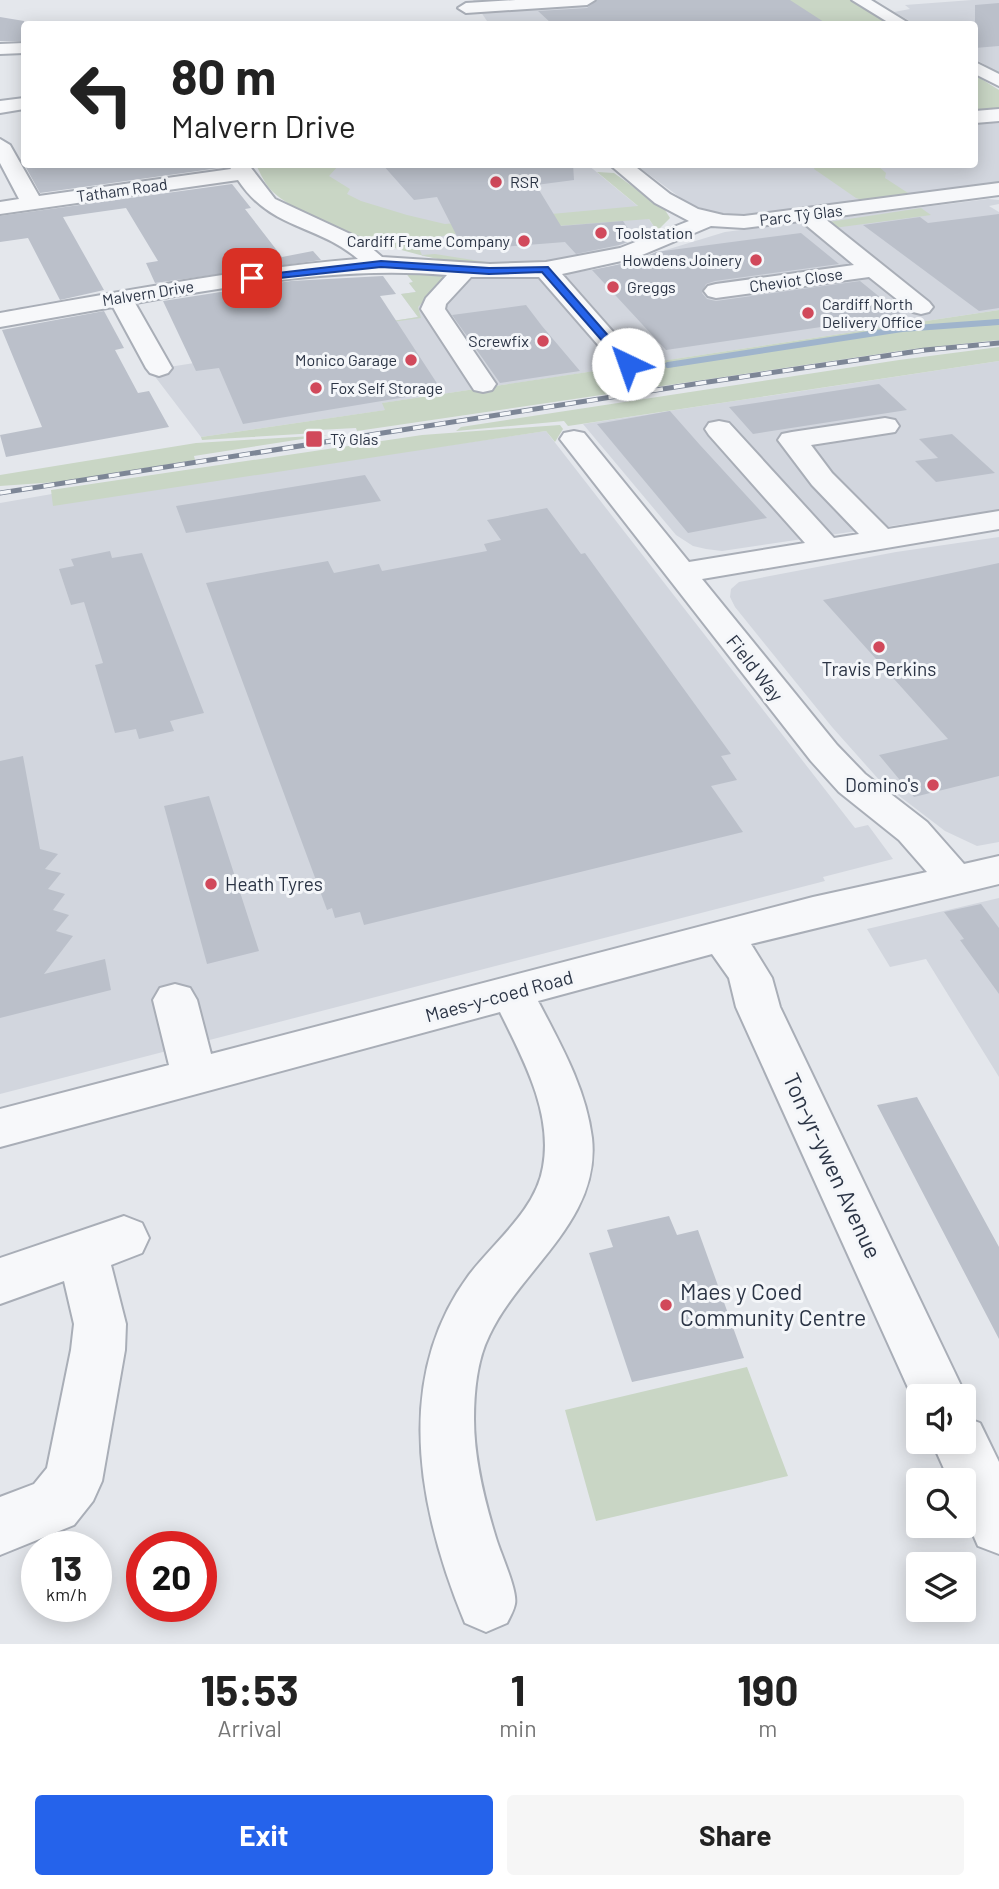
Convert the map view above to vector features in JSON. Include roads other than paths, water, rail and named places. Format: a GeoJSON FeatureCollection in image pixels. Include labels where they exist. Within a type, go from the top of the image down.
{"type":"FeatureCollection","features":[{"type":"Feature","properties":{"kind":"street"},"geometry":{"type":"LineString","coordinates":[[474,21],[464,4],[587,0]]}},
{"type":"Feature","properties":{"kind":"street"},"geometry":{"type":"LineString","coordinates":[[860,0],[897,21]]}},
{"type":"Feature","properties":{"kind":"street"},"geometry":{"type":"LineString","coordinates":[[876,9],[907,7]]}},
{"type":"Feature","properties":{"kind":"street"},"geometry":{"type":"LineString","coordinates":[[0,49],[21,48]]}},
{"type":"Feature","properties":{"kind":"street"},"geometry":{"type":"LineString","coordinates":[[978,69],[999,81]]}},
{"type":"Feature","properties":{"kind":"street"},"geometry":{"type":"LineString","coordinates":[[0,107],[21,104]]}},
{"type":"Feature","properties":{"kind":"street"},"geometry":{"type":"LineString","coordinates":[[978,117],[999,115]]}},
{"type":"Feature","properties":{"kind":"street"},"geometry":{"type":"LineString","coordinates":[[7,151],[32,203]]}},
{"type":"Feature","properties":{"kind":"street","name":"Parc Tŷ Glas"},"geometry":{"type":"LineString","coordinates":[[624,168],[677,209],[705,221],[744,222],[999,189]]}},
{"type":"Feature","properties":{"kind":"street"},"geometry":{"type":"LineString","coordinates":[[241,169],[256,192],[272,206],[358,245],[376,264]]}},
{"type":"Feature","properties":{"kind":"street","name":"Tatham Road"},"geometry":{"type":"LineString","coordinates":[[0,208],[241,169]]}},
{"type":"Feature","properties":{"kind":"street","name":"Cheviot Close"},"geometry":{"type":"LineString","coordinates":[[805,214],[921,307]]}},
{"type":"Feature","properties":{"kind":"street","name":"Malvern Drive"},"geometry":{"type":"LineString","coordinates":[[0,317],[40,301],[120,298],[376,264],[416,264],[465,269],[545,269],[615,257],[705,221]]}},
{"type":"Feature","properties":{"kind":"street"},"geometry":{"type":"LineString","coordinates":[[338,237],[348,254],[347,267]]}},
{"type":"Feature","properties":{"kind":"street"},"geometry":{"type":"LineString","coordinates":[[465,269],[434,303],[433,309],[483,384]]}},
{"type":"Feature","properties":{"kind":"street"},"geometry":{"type":"LineString","coordinates":[[545,269],[628,364]]}},
{"type":"Feature","properties":{"kind":"street","name":"Cheviot Close"},"geometry":{"type":"LineString","coordinates":[[716,291],[875,269]]}},
{"type":"Feature","properties":{"kind":"street"},"geometry":{"type":"LineString","coordinates":[[120,298],[159,368]]}},
{"type":"Feature","properties":{"kind":"street"},"geometry":{"type":"LineString","coordinates":[[145,343],[170,338]]}},
{"type":"Feature","properties":{"kind":"street"},"geometry":{"type":"LineString","coordinates":[[881,539],[822,479],[792,440],[885,426]]}},
{"type":"Feature","properties":{"kind":"street"},"geometry":{"type":"LineString","coordinates":[[719,429],[826,548]]}},
{"type":"Feature","properties":{"kind":"street","name":"Field Way"},"geometry":{"type":"LineString","coordinates":[[574,439],[802,726],[852,783],[903,822],[955,879]]}},
{"type":"Feature","properties":{"kind":"street"},"geometry":{"type":"LineString","coordinates":[[680,573],[999,520]]}},
{"type":"Feature","properties":{"kind":"street","name":"Maes-y-coed Road"},"geometry":{"type":"LineString","coordinates":[[0,1128],[813,912],[999,870]]}},
{"type":"Feature","properties":{"kind":"street","name":"Ton-yr-ywen Avenue"},"geometry":{"type":"LineString","coordinates":[[722,938],[755,986],[758,1007],[933,1384]]}},
{"type":"Feature","properties":{"kind":"street"},"geometry":{"type":"LineString","coordinates":[[486,1602],[450,1478],[445,1434],[447,1392],[456,1349],[476,1309],[549,1213],[560,1192],[568,1153],[566,1114],[512,993]]}},
{"type":"Feature","properties":{"kind":"street"},"geometry":{"type":"LineString","coordinates":[[174,1000],[195,1077]]}},
{"type":"Feature","properties":{"kind":"street"},"geometry":{"type":"LineString","coordinates":[[0,1281],[103,1245],[98,1350],[73,1481],[54,1505],[0,1527]]}},
{"type":"Feature","properties":{"kind":"street"},"geometry":{"type":"LineString","coordinates":[[966,1454],[999,1525]]}},
{"type":"Feature","properties":{"kind":"waterway"},"geometry":{"type":"LineString","coordinates":[[668,365],[902,329],[999,322],[985,323]]}},
{"type":"Feature","properties":{"kind":"railway"},"geometry":{"type":"LineString","coordinates":[[0,493],[701,383],[925,350],[999,343]]}},
{"type":"Feature","properties":{"kind":"place","name":"RSR"},"geometry":{"type":"Point","coordinates":[496,182]}},
{"type":"Feature","properties":{"kind":"place","name":"Toolstation"},"geometry":{"type":"Point","coordinates":[601,233]}},
{"type":"Feature","properties":{"kind":"place","name":"Cardiff Frame Company"},"geometry":{"type":"Point","coordinates":[524,241]}},
{"type":"Feature","properties":{"kind":"place","name":"Howdens Joinery"},"geometry":{"type":"Point","coordinates":[756,260]}},
{"type":"Feature","properties":{"kind":"place","name":"Greggs"},"geometry":{"type":"Point","coordinates":[613,287]}},
{"type":"Feature","properties":{"kind":"place","name":"Cardiff North Delivery Office"},"geometry":{"type":"Point","coordinates":[808,313]}},
{"type":"Feature","properties":{"kind":"place","name":"Screwfix"},"geometry":{"type":"Point","coordinates":[543,341]}},
{"type":"Feature","properties":{"kind":"place","name":"Monico Garage"},"geometry":{"type":"Point","coordinates":[411,360]}},
{"type":"Feature","properties":{"kind":"place","name":"Fox Self Storage"},"geometry":{"type":"Point","coordinates":[316,388]}},
{"type":"Feature","properties":{"kind":"place","name":"Tŷ Glas"},"geometry":{"type":"Point","coordinates":[314,439]}},
{"type":"Feature","properties":{"kind":"place","name":"Travis Perkins"},"geometry":{"type":"Point","coordinates":[879,647]}},
{"type":"Feature","properties":{"kind":"place","name":"Domino's"},"geometry":{"type":"Point","coordinates":[933,785]}},
{"type":"Feature","properties":{"kind":"place","name":"Heath Tyres"},"geometry":{"type":"Point","coordinates":[211,884]}},
{"type":"Feature","properties":{"kind":"place","name":"Maes y Coed Community Centre"},"geometry":{"type":"Point","coordinates":[666,1305]}}]}
